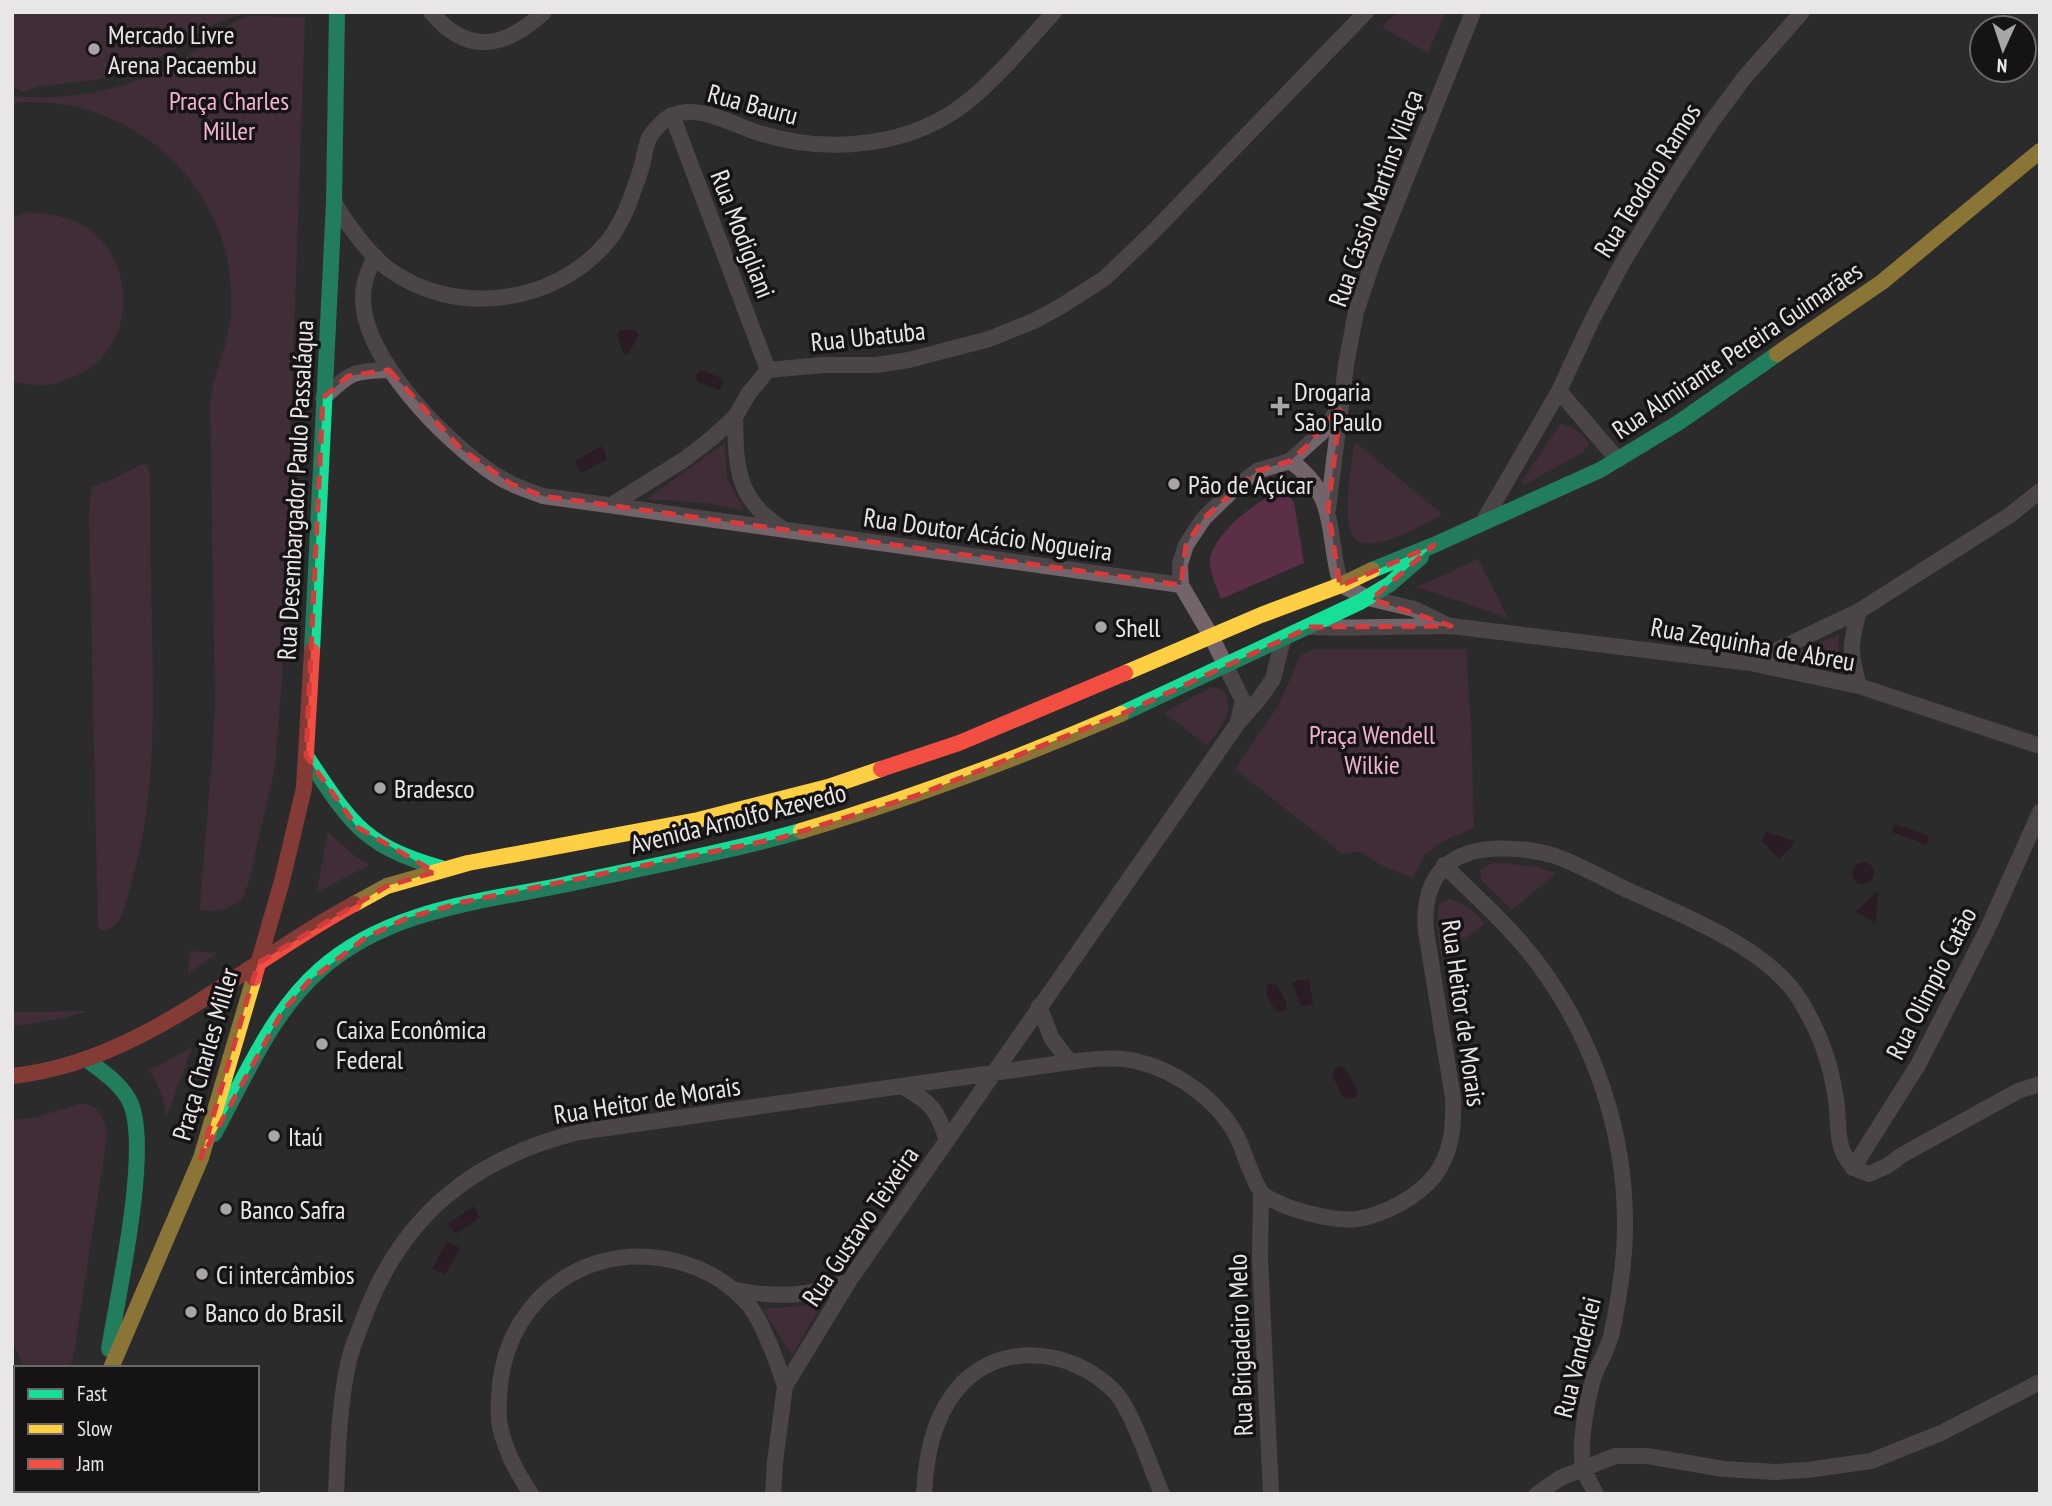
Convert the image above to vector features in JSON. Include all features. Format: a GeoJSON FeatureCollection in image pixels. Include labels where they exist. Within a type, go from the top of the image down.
{"type":"FeatureCollection","features":[{"type":"Feature","properties":{"kind":"main road","name":"Rua Desembargador Paulo Passaláqua"},"geometry":{"type":"LineString","coordinates":[[258,963],[285,867],[303,788],[306,756],[334,202],[337,12]]}},
{"type":"Feature","properties":{"kind":"main road","name":"Rua Almirante Pereira Guimarães"},"geometry":{"type":"LineString","coordinates":[[1341,585],[1618,460],[1678,423],[1882,282],[2040,151]]}},
{"type":"Feature","properties":{"kind":"main road","name":"Rua Almirante Pereira Guimarães"},"geometry":{"type":"LineString","coordinates":[[1368,598],[1390,584],[1434,545]]}},
{"type":"Feature","properties":{"kind":"main road","name":"Avenida Arnolfo Azevedo"},"geometry":{"type":"LineString","coordinates":[[258,963],[318,923],[387,886],[468,863],[698,820],[828,787],[959,743],[1211,636],[1341,585]]}},
{"type":"Feature","properties":{"kind":"main road","name":"Avenida Arnolfo Azevedo"},"geometry":{"type":"LineString","coordinates":[[201,1158],[282,1012],[309,981],[338,955],[365,938],[407,918],[464,902],[780,838],[918,795],[1124,713],[1368,598]]}},
{"type":"Feature","properties":{"kind":"main road"},"geometry":{"type":"LineString","coordinates":[[306,756],[357,827],[377,842],[412,860],[444,869]]}},
{"type":"Feature","properties":{"kind":"main road","name":"Praça Charles Miller"},"geometry":{"type":"LineString","coordinates":[[112,1366],[201,1158],[258,963]]}},
{"type":"Feature","properties":{"kind":"main road","name":"Praça Charles Miller"},"geometry":{"type":"LineString","coordinates":[[12,1076],[41,1073],[86,1059],[151,1031],[258,963]]}},
{"type":"Feature","properties":{"kind":"main road"},"geometry":{"type":"LineString","coordinates":[[86,1059],[116,1082],[132,1106],[135,1125],[136,1146],[128,1230],[106,1366]]}},
{"type":"Feature","properties":{"kind":"street"},"geometry":{"type":"LineString","coordinates":[[431,12],[457,36],[477,42],[513,36],[544,12]]}},
{"type":"Feature","properties":{"kind":"street","name":"Rua Bauru"},"geometry":{"type":"LineString","coordinates":[[334,202],[387,268],[413,283],[442,294],[497,300],[552,284],[576,269],[608,241],[627,208],[649,138],[659,125],[672,116],[692,112],[705,113],[796,143],[865,143],[897,136],[937,121],[972,99],[1006,66],[1054,12]]}},
{"type":"Feature","properties":{"kind":"street","name":"Rua Ubatuba"},"geometry":{"type":"LineString","coordinates":[[768,370],[823,365],[876,365],[909,360],[989,339],[1034,321],[1063,305],[1105,278],[1133,251],[1366,12]]}},
{"type":"Feature","properties":{"kind":"street","name":"Rua Cássio Martins Vilaça"},"geometry":{"type":"LineString","coordinates":[[1328,509],[1356,312],[1373,261],[1473,12]]}},
{"type":"Feature","properties":{"kind":"street","name":"Rua Teodoro Ramos"},"geometry":{"type":"LineString","coordinates":[[1483,522],[1559,391],[1623,262],[1672,183],[1744,78],[1802,12]]}},
{"type":"Feature","properties":{"kind":"street","name":"Rua Modigliani"},"geometry":{"type":"LineString","coordinates":[[672,116],[768,370]]}},
{"type":"Feature","properties":{"kind":"street","name":"Rua Bauru"},"geometry":{"type":"LineString","coordinates":[[332,234],[375,256]]}},
{"type":"Feature","properties":{"kind":"street"},"geometry":{"type":"LineString","coordinates":[[375,256],[364,282],[364,311],[378,352],[389,370],[461,450],[511,484],[543,496],[613,504],[712,439],[735,416],[768,370]]}},
{"type":"Feature","properties":{"kind":"street"},"geometry":{"type":"LineString","coordinates":[[323,398],[348,376],[360,371],[389,370]]}},
{"type":"Feature","properties":{"kind":"street"},"geometry":{"type":"LineString","coordinates":[[1559,391],[1618,460]]}},
{"type":"Feature","properties":{"kind":"street","name":"Rua Cássio Martins Vilaça"},"geometry":{"type":"LineString","coordinates":[[1290,461],[1322,432],[1341,405]]}},
{"type":"Feature","properties":{"kind":"street","name":"Rua Doutor Acácio Nogueira"},"geometry":{"type":"LineString","coordinates":[[735,416],[736,466],[740,480],[754,505],[770,520],[789,532]]}},
{"type":"Feature","properties":{"kind":"street"},"geometry":{"type":"LineString","coordinates":[[1238,723],[1243,701],[1211,636],[1181,585],[1180,564],[1186,545],[1204,518],[1257,471],[1290,461],[1305,471],[1328,509],[1341,585]]}},
{"type":"Feature","properties":{"kind":"street"},"geometry":{"type":"LineString","coordinates":[[1750,663],[1859,611],[2010,515],[2040,491]]}},
{"type":"Feature","properties":{"kind":"street","name":"Rua Doutor Acácio Nogueira"},"geometry":{"type":"LineString","coordinates":[[613,504],[789,532],[1181,585]]}},
{"type":"Feature","properties":{"kind":"street","name":"Rua Zequinha de Abreu"},"geometry":{"type":"LineString","coordinates":[[1341,585],[1368,598],[1402,605],[1451,626]]}},
{"type":"Feature","properties":{"kind":"street"},"geometry":{"type":"LineString","coordinates":[[1858,686],[1850,654],[1850,642],[1859,611]]}},
{"type":"Feature","properties":{"kind":"street","name":"Rua Zequinha de Abreu"},"geometry":{"type":"LineString","coordinates":[[1310,627],[1364,629],[1451,626],[1750,663],[1858,686],[2040,746]]}},
{"type":"Feature","properties":{"kind":"street","name":"Rua Gustavo Teixeira"},"geometry":{"type":"LineString","coordinates":[[773,1494],[785,1386],[849,1281],[1039,1006],[1238,723],[1261,698],[1273,679],[1283,639]]}},
{"type":"Feature","properties":{"kind":"street","name":"Rua Olimpio Catão"},"geometry":{"type":"LineString","coordinates":[[1853,1168],[1918,1065],[1987,930],[2040,813]]}},
{"type":"Feature","properties":{"kind":"street"},"geometry":{"type":"LineString","coordinates":[[1444,865],[1462,855],[1502,848],[1554,856],[1737,942],[1769,965],[1798,997],[1829,1060],[1844,1155],[1853,1168],[1869,1174],[2018,1091],[2040,1084]]}},
{"type":"Feature","properties":{"kind":"street","name":"Rua Heitor de Morais"},"geometry":{"type":"LineString","coordinates":[[336,1494],[342,1400],[349,1357],[372,1296],[392,1260],[423,1218],[452,1190],[494,1162],[554,1138],[579,1132],[995,1072],[1100,1059],[1126,1060],[1139,1062],[1175,1076],[1199,1092],[1229,1123],[1261,1193],[1281,1205],[1337,1219],[1358,1219],[1398,1204],[1414,1194],[1435,1174],[1450,1144],[1454,1122],[1454,1098],[1424,914],[1429,888],[1444,865]]}},
{"type":"Feature","properties":{"kind":"street","name":"Rua Vanderlei"},"geometry":{"type":"LineString","coordinates":[[1444,865],[1507,928],[1538,964],[1564,1003],[1585,1042],[1606,1100],[1617,1145],[1624,1193],[1624,1259],[1611,1335],[1594,1377],[1586,1408],[1583,1468],[1596,1494]]}},
{"type":"Feature","properties":{"kind":"street"},"geometry":{"type":"LineString","coordinates":[[1039,1006],[1052,1039],[1070,1062]]}},
{"type":"Feature","properties":{"kind":"street"},"geometry":{"type":"LineString","coordinates":[[902,1086],[927,1100],[933,1107],[947,1141]]}},
{"type":"Feature","properties":{"kind":"street","name":"Rua Brigadeiro Melo"},"geometry":{"type":"LineString","coordinates":[[1261,1193],[1260,1259],[1271,1494]]}},
{"type":"Feature","properties":{"kind":"street"},"geometry":{"type":"LineString","coordinates":[[531,1494],[515,1471],[500,1426],[499,1395],[503,1360],[515,1329],[534,1301],[558,1281],[582,1268],[628,1255],[666,1257],[703,1270],[727,1283],[750,1306],[773,1352],[785,1386]]}},
{"type":"Feature","properties":{"kind":"street"},"geometry":{"type":"LineString","coordinates":[[735,1290],[779,1297],[820,1292],[849,1281]]}},
{"type":"Feature","properties":{"kind":"street"},"geometry":{"type":"LineString","coordinates":[[924,1494],[926,1461],[934,1432],[956,1390],[984,1367],[1017,1355],[1040,1355],[1090,1370],[1117,1394],[1162,1494]]}},
{"type":"Feature","properties":{"kind":"street"},"geometry":{"type":"LineString","coordinates":[[1537,1494],[1560,1478],[1615,1456],[1637,1455],[1724,1469],[1775,1472],[1871,1461],[1941,1433],[2040,1382]]}},
{"type":"Feature","properties":{"kind":"highlighted area"},"geometry":{"type":"Polygon","coordinates":[[[389,370],[461,449],[511,484],[543,496],[1181,585],[1186,545],[1204,518],[1257,471],[1290,461],[1306,447],[1341,405],[1328,509],[1340,586],[1434,545],[1372,599],[1451,626],[1310,627],[1124,713],[918,795],[780,838],[463,902],[407,918],[365,938],[309,981],[282,1012],[201,1158],[258,963],[387,886],[435,872],[357,827],[306,756],[323,398],[348,376],[389,370]]]}},
{"type":"Feature","properties":{"kind":"green space","name":"Mercado Livre Arena Pacaembu"},"geometry":{"type":"Polygon","coordinates":[[[12,12],[248,12],[207,27],[179,47],[136,69],[96,80],[40,86],[23,92],[12,87],[12,12]]]}},
{"type":"Feature","properties":{"kind":"green space"},"geometry":{"type":"Polygon","coordinates":[[[1397,12],[1446,12],[1428,53],[1382,27],[1397,12]]]}},
{"type":"Feature","properties":{"kind":"green space","name":"Praça Charles Miller"},"geometry":{"type":"Polygon","coordinates":[[[245,17],[305,17],[282,676],[275,766],[248,884],[243,899],[223,909],[207,911],[201,910],[200,906],[215,706],[210,406],[213,384],[230,321],[231,291],[225,250],[211,213],[190,179],[162,150],[130,128],[93,112],[53,103],[12,103],[12,96],[59,97],[128,84],[171,66],[229,25],[245,17]]]}},
{"type":"Feature","properties":{"kind":"green space"},"geometry":{"type":"Polygon","coordinates":[[[29,212],[72,220],[94,233],[109,251],[119,272],[123,294],[122,316],[115,337],[104,355],[87,370],[47,385],[12,382],[12,218],[29,212]]]}},
{"type":"Feature","properties":{"kind":"green space"},"geometry":{"type":"Polygon","coordinates":[[[1560,424],[1577,431],[1589,444],[1583,452],[1524,485],[1522,481],[1560,424]]]}},
{"type":"Feature","properties":{"kind":"green space"},"geometry":{"type":"Polygon","coordinates":[[[1355,442],[1442,514],[1390,539],[1369,544],[1360,542],[1353,536],[1348,512],[1349,480],[1355,442]]]}},
{"type":"Feature","properties":{"kind":"green space"},"geometry":{"type":"Polygon","coordinates":[[[725,443],[727,479],[745,511],[706,503],[647,499],[725,443]]]}},
{"type":"Feature","properties":{"kind":"green space"},"geometry":{"type":"Polygon","coordinates":[[[140,465],[147,465],[150,474],[153,699],[151,764],[144,828],[125,903],[117,922],[108,929],[101,930],[98,926],[89,518],[91,487],[140,465]]]}},
{"type":"Feature","properties":{"kind":"green space"},"geometry":{"type":"Polygon","coordinates":[[[1277,493],[1288,495],[1294,502],[1304,563],[1221,599],[1210,562],[1217,542],[1246,512],[1277,493]]]}},
{"type":"Feature","properties":{"kind":"green space"},"geometry":{"type":"Polygon","coordinates":[[[1478,559],[1508,618],[1418,587],[1478,559]]]}},
{"type":"Feature","properties":{"kind":"green space"},"geometry":{"type":"Polygon","coordinates":[[[1839,635],[1838,654],[1843,671],[1778,659],[1839,635]]]}},
{"type":"Feature","properties":{"kind":"green space","name":"Praça Wendell Wilkie"},"geometry":{"type":"Polygon","coordinates":[[[1315,649],[1466,649],[1474,828],[1445,840],[1424,855],[1413,878],[1381,865],[1360,851],[1343,854],[1235,769],[1278,706],[1301,655],[1315,649]]]}},
{"type":"Feature","properties":{"kind":"green space"},"geometry":{"type":"Polygon","coordinates":[[[1211,687],[1222,689],[1228,712],[1207,745],[1164,713],[1211,687]]]}},
{"type":"Feature","properties":{"kind":"green space"},"geometry":{"type":"Polygon","coordinates":[[[328,832],[369,865],[317,892],[328,832]]]}},
{"type":"Feature","properties":{"kind":"green space"},"geometry":{"type":"Polygon","coordinates":[[[1494,862],[1536,867],[1556,873],[1512,910],[1482,881],[1480,870],[1494,862]]]}},
{"type":"Feature","properties":{"kind":"green space"},"geometry":{"type":"Polygon","coordinates":[[[1449,899],[1469,908],[1485,924],[1441,955],[1437,926],[1439,904],[1449,899]]]}},
{"type":"Feature","properties":{"kind":"green space"},"geometry":{"type":"Polygon","coordinates":[[[190,951],[217,953],[188,974],[190,951]]]}},
{"type":"Feature","properties":{"kind":"green space"},"geometry":{"type":"Polygon","coordinates":[[[87,1011],[68,1017],[12,1027],[12,1012],[87,1011]]]}},
{"type":"Feature","properties":{"kind":"green space"},"geometry":{"type":"Polygon","coordinates":[[[192,1047],[167,1116],[162,1095],[150,1070],[192,1047]]]}},
{"type":"Feature","properties":{"kind":"green space"},"geometry":{"type":"Polygon","coordinates":[[[86,1104],[100,1113],[107,1136],[70,1366],[23,1366],[12,1339],[12,1120],[37,1117],[86,1104]]]}},
{"type":"Feature","properties":{"kind":"green space"},"geometry":{"type":"Polygon","coordinates":[[[813,1305],[819,1309],[792,1355],[763,1309],[813,1305]]]}},
{"type":"Feature","properties":{"kind":"shaded area"},"geometry":{"type":"Polygon","coordinates":[[[635,329],[639,335],[628,354],[624,355],[617,334],[620,330],[635,329]]]}},
{"type":"Feature","properties":{"kind":"shaded area"},"geometry":{"type":"Polygon","coordinates":[[[701,370],[721,378],[723,385],[719,390],[697,382],[696,375],[701,370]]]}},
{"type":"Feature","properties":{"kind":"shaded area"},"geometry":{"type":"Polygon","coordinates":[[[601,446],[606,460],[581,473],[575,461],[601,446]]]}},
{"type":"Feature","properties":{"kind":"shaded area"},"geometry":{"type":"Polygon","coordinates":[[[1895,824],[1929,836],[1926,845],[1892,832],[1895,824]]]}},
{"type":"Feature","properties":{"kind":"shaded area"},"geometry":{"type":"Polygon","coordinates":[[[1766,832],[1794,841],[1794,844],[1779,859],[1762,841],[1766,832]]]}},
{"type":"Feature","properties":{"kind":"shaded area"},"geometry":{"type":"Polygon","coordinates":[[[1863,862],[1871,865],[1874,873],[1871,881],[1863,884],[1855,881],[1852,873],[1855,865],[1863,862]]]}},
{"type":"Feature","properties":{"kind":"shaded area"},"geometry":{"type":"Polygon","coordinates":[[[1878,891],[1876,924],[1856,911],[1878,891]]]}},
{"type":"Feature","properties":{"kind":"shaded area"},"geometry":{"type":"Polygon","coordinates":[[[1309,979],[1313,1004],[1301,1007],[1292,982],[1309,979]]]}},
{"type":"Feature","properties":{"kind":"shaded area"},"geometry":{"type":"Polygon","coordinates":[[[1271,983],[1277,985],[1287,1004],[1285,1010],[1279,1012],[1269,1000],[1266,988],[1271,983]]]}},
{"type":"Feature","properties":{"kind":"shaded area"},"geometry":{"type":"Polygon","coordinates":[[[1341,1066],[1346,1069],[1358,1091],[1356,1097],[1343,1097],[1332,1075],[1335,1069],[1341,1066]]]}},
{"type":"Feature","properties":{"kind":"shaded area"},"geometry":{"type":"Polygon","coordinates":[[[473,1206],[480,1217],[456,1234],[448,1224],[473,1206]]]}},
{"type":"Feature","properties":{"kind":"shaded area"},"geometry":{"type":"Polygon","coordinates":[[[447,1241],[460,1248],[445,1275],[432,1269],[447,1241]]]}},
{"type":"Feature","properties":{"kind":"traffic: fast"},"geometry":{"type":"LineString","coordinates":[[312,651],[334,202],[337,12]]}},
{"type":"Feature","properties":{"kind":"traffic: fast"},"geometry":{"type":"LineString","coordinates":[[1372,570],[1600,470],[1678,423],[1777,354]]}},
{"type":"Feature","properties":{"kind":"traffic: fast"},"geometry":{"type":"LineString","coordinates":[[1121,714],[1360,602],[1390,584],[1421,557]]}},
{"type":"Feature","properties":{"kind":"traffic: fast"},"geometry":{"type":"LineString","coordinates":[[306,756],[335,799],[361,829],[394,851],[444,869]]}},
{"type":"Feature","properties":{"kind":"traffic: fast"},"geometry":{"type":"LineString","coordinates":[[214,1134],[260,1047],[287,1006],[320,970],[346,950],[374,934],[435,911],[682,860],[801,831]]}},
{"type":"Feature","properties":{"kind":"traffic: fast"},"geometry":{"type":"LineString","coordinates":[[86,1059],[123,1091],[131,1104],[136,1126],[135,1189],[109,1349]]}},
{"type":"Feature","properties":{"kind":"traffic: slow"},"geometry":{"type":"LineString","coordinates":[[1777,354],[1882,282],[2040,151]]}},
{"type":"Feature","properties":{"kind":"traffic: slow"},"geometry":{"type":"LineString","coordinates":[[1125,673],[1372,570]]}},
{"type":"Feature","properties":{"kind":"traffic: slow"},"geometry":{"type":"LineString","coordinates":[[801,831],[962,777],[1121,714]]}},
{"type":"Feature","properties":{"kind":"traffic: slow"},"geometry":{"type":"LineString","coordinates":[[354,904],[387,886],[468,863],[698,820],[828,787],[881,769]]}},
{"type":"Feature","properties":{"kind":"traffic: slow"},"geometry":{"type":"LineString","coordinates":[[112,1366],[201,1158],[254,978]]}},
{"type":"Feature","properties":{"kind":"traffic: jam"},"geometry":{"type":"LineString","coordinates":[[254,978],[282,881],[304,788],[312,651]]}},
{"type":"Feature","properties":{"kind":"traffic: jam"},"geometry":{"type":"LineString","coordinates":[[881,769],[959,743],[1125,673]]}},
{"type":"Feature","properties":{"kind":"traffic: jam"},"geometry":{"type":"LineString","coordinates":[[12,1076],[59,1067],[105,1052],[148,1031],[354,904]]}},
{"type":"Feature","properties":{"kind":"place","name":"Mercado Livre Arena Pacaembu"},"geometry":{"type":"Point","coordinates":[94,49]}},
{"type":"Feature","properties":{"kind":"place","name":"Drogaria São Paulo"},"geometry":{"type":"Point","coordinates":[1280,406]}},
{"type":"Feature","properties":{"kind":"place","name":"Pão de Açúcar"},"geometry":{"type":"Point","coordinates":[1174,484]}},
{"type":"Feature","properties":{"kind":"place","name":"Shell"},"geometry":{"type":"Point","coordinates":[1101,627]}},
{"type":"Feature","properties":{"kind":"place","name":"Bradesco"},"geometry":{"type":"Point","coordinates":[380,788]}},
{"type":"Feature","properties":{"kind":"place","name":"Caixa Econômica Federal"},"geometry":{"type":"Point","coordinates":[322,1044]}},
{"type":"Feature","properties":{"kind":"place","name":"Itaú"},"geometry":{"type":"Point","coordinates":[274,1136]}},
{"type":"Feature","properties":{"kind":"place","name":"Banco Safra"},"geometry":{"type":"Point","coordinates":[226,1209]}},
{"type":"Feature","properties":{"kind":"place","name":"Ci intercâmbios"},"geometry":{"type":"Point","coordinates":[202,1274]}},
{"type":"Feature","properties":{"kind":"place","name":"Banco do Brasil"},"geometry":{"type":"Point","coordinates":[191,1312]}}]}
